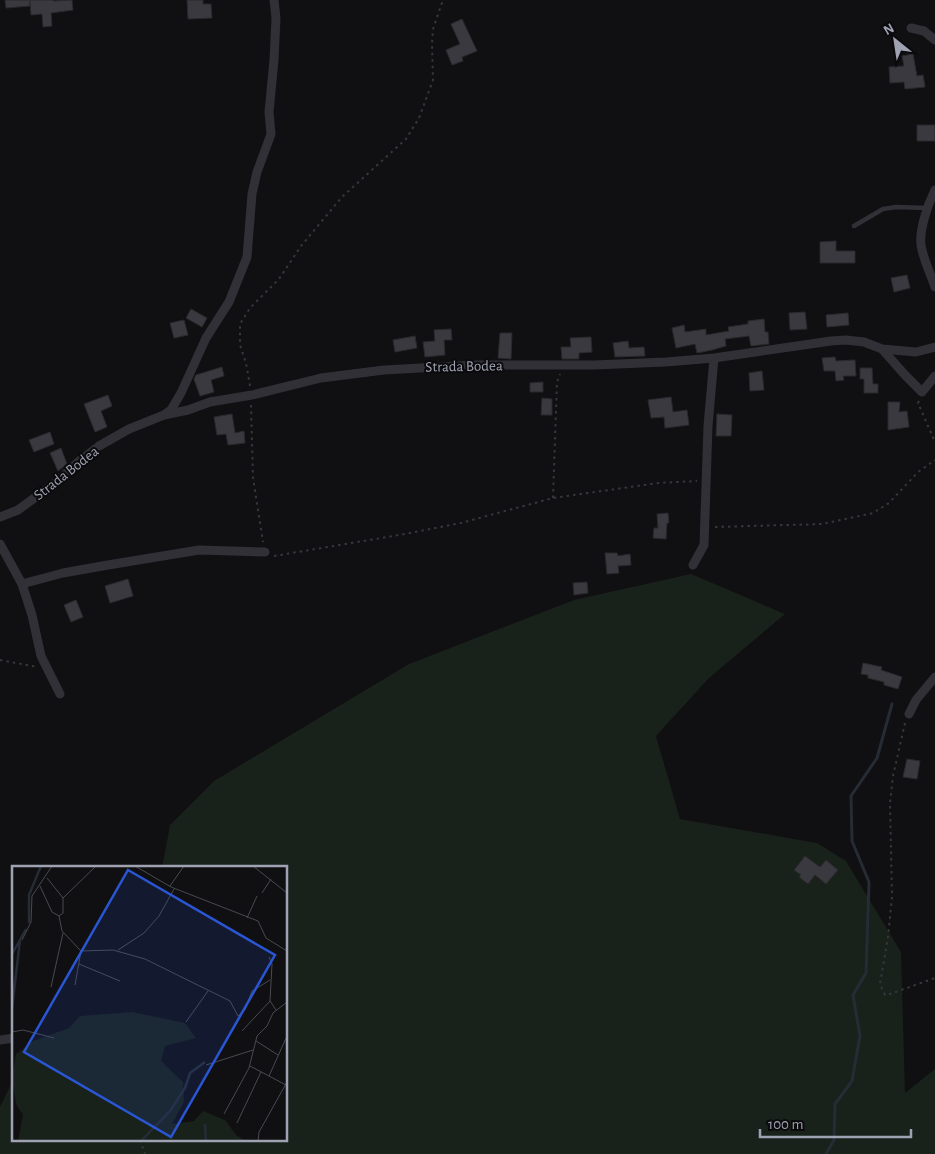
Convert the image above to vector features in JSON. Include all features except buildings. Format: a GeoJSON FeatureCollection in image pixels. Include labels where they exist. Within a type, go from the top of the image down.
{"type":"FeatureCollection","features":[{"type":"Feature","properties":{"kind":"street"},"geometry":{"type":"LineString","coordinates":[[164,415],[170,410],[181,392],[206,338],[229,302],[247,257],[252,194],[257,172],[271,134],[269,112],[276,18],[274,0]]}},
{"type":"Feature","properties":{"kind":"street"},"geometry":{"type":"LineString","coordinates":[[911,28],[924,31],[935,40]]}},
{"type":"Feature","properties":{"kind":"street"},"geometry":{"type":"LineString","coordinates":[[935,190],[920,237],[921,249],[935,287]]}},
{"type":"Feature","properties":{"kind":"street","name":"Strada Bodea"},"geometry":{"type":"LineString","coordinates":[[0,517],[18,510],[99,446],[164,415],[188,410],[210,402],[252,395],[321,378],[384,370],[458,365],[632,364],[714,358],[846,340],[864,342],[882,349],[916,352],[935,346]]}},
{"type":"Feature","properties":{"kind":"street"},"geometry":{"type":"LineString","coordinates":[[882,349],[922,392],[935,376]]}},
{"type":"Feature","properties":{"kind":"street"},"geometry":{"type":"LineString","coordinates":[[693,565],[704,545],[708,426],[714,358]]}},
{"type":"Feature","properties":{"kind":"street"},"geometry":{"type":"LineString","coordinates":[[0,544],[22,584],[32,615],[41,656],[46,670],[60,694]]}},
{"type":"Feature","properties":{"kind":"street"},"geometry":{"type":"LineString","coordinates":[[22,584],[108,564],[199,550],[265,552]]}},
{"type":"Feature","properties":{"kind":"street"},"geometry":{"type":"LineString","coordinates":[[909,714],[916,700],[935,677]]}},
{"type":"Feature","properties":{"kind":"lane"},"geometry":{"type":"LineString","coordinates":[[854,226],[882,208],[928,208]]}},
{"type":"Feature","properties":{"kind":"path"},"geometry":{"type":"LineString","coordinates":[[443,0],[433,29],[433,80],[419,118],[406,139],[342,197],[301,246],[279,279],[250,308],[240,324],[240,345],[246,363],[252,395],[250,414],[253,478],[265,552],[274,556],[405,534],[461,523],[553,498],[658,483],[707,480]]}},
{"type":"Feature","properties":{"kind":"path"},"geometry":{"type":"LineString","coordinates":[[553,498],[558,382],[564,365]]}},
{"type":"Feature","properties":{"kind":"path"},"geometry":{"type":"LineString","coordinates":[[922,392],[918,404],[935,442]]}},
{"type":"Feature","properties":{"kind":"path"},"geometry":{"type":"LineString","coordinates":[[705,528],[822,524],[873,514],[889,503],[918,472],[935,460]]}},
{"type":"Feature","properties":{"kind":"path"},"geometry":{"type":"LineString","coordinates":[[0,660],[46,670]]}},
{"type":"Feature","properties":{"kind":"path"},"geometry":{"type":"LineString","coordinates":[[909,714],[905,723],[891,789],[892,897],[880,988],[885,995],[935,978]]}},
{"type":"Feature","properties":{"kind":"path"},"geometry":{"type":"LineString","coordinates":[[141,1142],[145,1154]]}},
{"type":"Feature","properties":{"kind":"shaded area"},"geometry":{"type":"Polygon","coordinates":[[[691,574],[785,614],[709,678],[656,736],[680,819],[817,843],[846,861],[901,952],[905,1093],[935,1069],[935,1154],[0,1154],[0,1107],[12,1082],[12,1142],[288,1142],[288,866],[162,866],[170,825],[214,781],[409,664],[574,600],[691,574]]]}},
{"type":"Feature","properties":{"kind":"waterway"},"geometry":{"type":"LineString","coordinates":[[826,1154],[834,1140],[835,1104],[852,1081],[860,1036],[853,995],[866,973],[869,882],[852,841],[851,796],[877,758],[892,704]]}}]}
